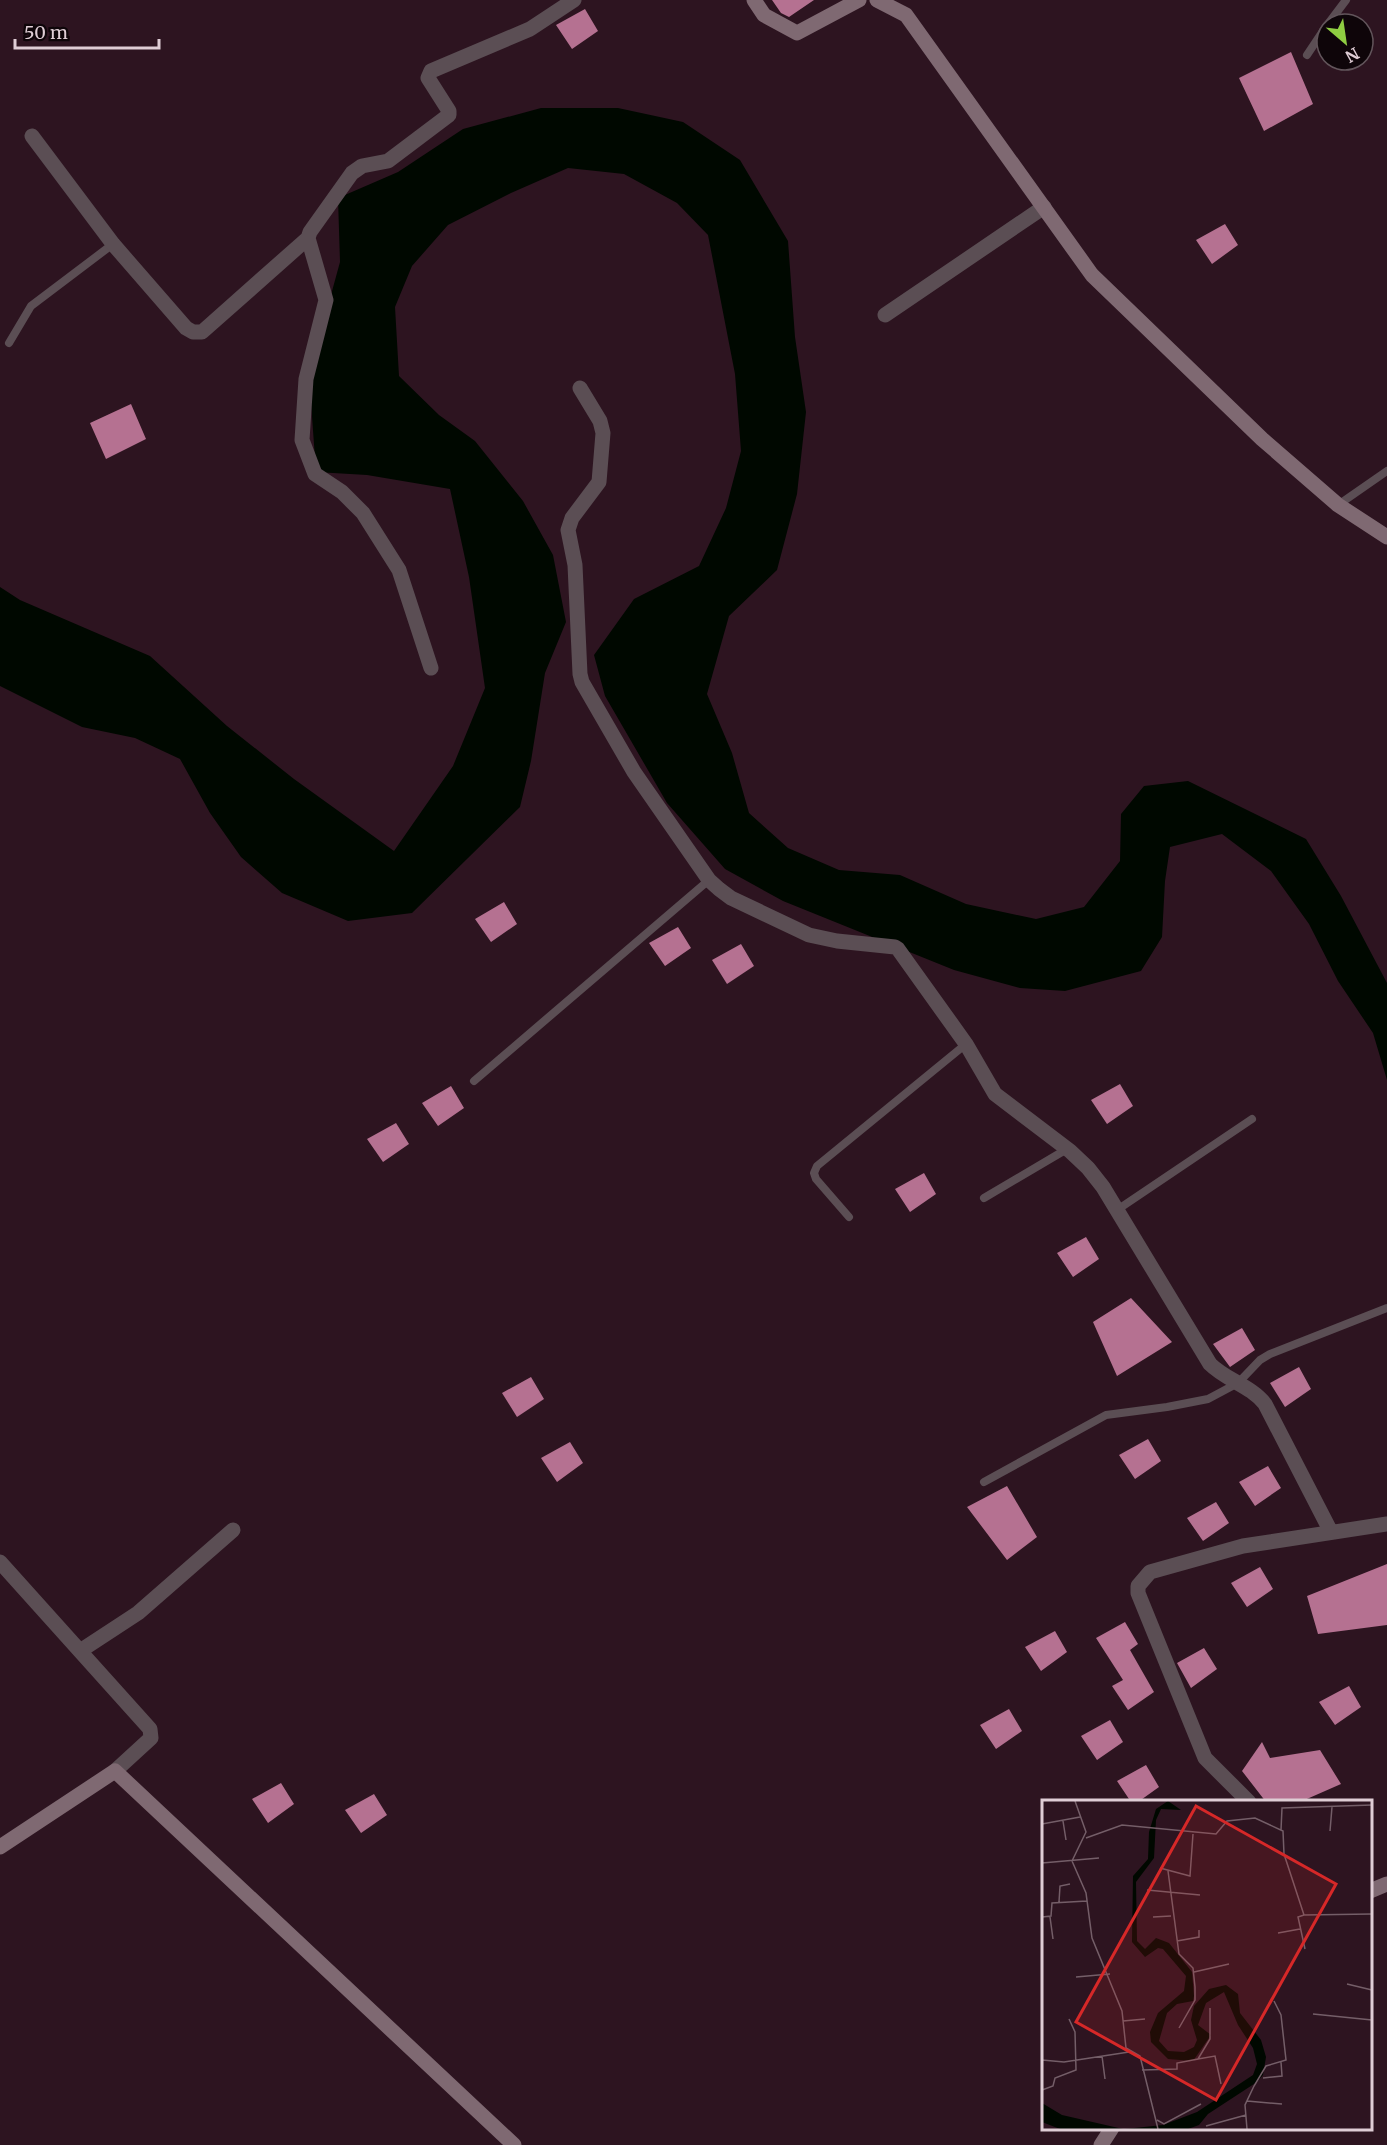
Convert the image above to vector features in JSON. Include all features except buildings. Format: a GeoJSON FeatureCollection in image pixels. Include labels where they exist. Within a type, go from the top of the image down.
{"type":"FeatureCollection","features":[{"type":"Feature","properties":{"kind":"street"},"geometry":{"type":"LineString","coordinates":[[32,136],[113,244],[186,328],[193,332],[202,332],[308,238],[352,173],[362,166],[388,161],[449,115],[449,111],[428,78],[431,71],[530,28],[574,0]]}},
{"type":"Feature","properties":{"kind":"street"},"geometry":{"type":"LineString","coordinates":[[754,0],[764,15],[797,33],[859,0]]}},
{"type":"Feature","properties":{"kind":"street"},"geometry":{"type":"LineString","coordinates":[[877,0],[906,15],[1092,274],[1262,439],[1338,505],[1387,537]]}},
{"type":"Feature","properties":{"kind":"street"},"geometry":{"type":"LineString","coordinates":[[885,315],[1044,207]]}},
{"type":"Feature","properties":{"kind":"street"},"geometry":{"type":"LineString","coordinates":[[308,238],[326,300],[306,379],[302,440],[315,474],[342,492],[363,513],[399,570],[431,668]]}},
{"type":"Feature","properties":{"kind":"street"},"geometry":{"type":"LineString","coordinates":[[580,388],[600,421],[603,433],[599,482],[572,518],[568,530],[575,565],[580,678],[634,772],[709,880],[731,898],[809,935],[837,941],[897,948],[966,1044],[995,1094],[1088,1168],[1210,1364],[1217,1371],[1256,1394],[1265,1404],[1331,1532]]}},
{"type":"Feature","properties":{"kind":"street"},"geometry":{"type":"LineString","coordinates":[[1247,1800],[1205,1758],[1138,1593],[1138,1586],[1150,1572],[1243,1545],[1387,1524]]}},
{"type":"Feature","properties":{"kind":"street"},"geometry":{"type":"LineString","coordinates":[[80,1651],[138,1613],[233,1530]]}},
{"type":"Feature","properties":{"kind":"street"},"geometry":{"type":"LineString","coordinates":[[0,1562],[152,1734],[151,1738],[115,1771],[0,1847]]}},
{"type":"Feature","properties":{"kind":"street"},"geometry":{"type":"LineString","coordinates":[[115,1771],[514,2145]]}},
{"type":"Feature","properties":{"kind":"street"},"geometry":{"type":"LineString","coordinates":[[1372,1891],[1387,1884]]}},
{"type":"Feature","properties":{"kind":"street"},"geometry":{"type":"LineString","coordinates":[[1101,2145],[1111,2130]]}},
{"type":"Feature","properties":{"kind":"lane"},"geometry":{"type":"LineString","coordinates":[[1337,12],[1346,0]]}},
{"type":"Feature","properties":{"kind":"lane"},"geometry":{"type":"LineString","coordinates":[[1307,55],[1315,43]]}},
{"type":"Feature","properties":{"kind":"lane"},"geometry":{"type":"LineString","coordinates":[[9,344],[31,306],[113,244]]}},
{"type":"Feature","properties":{"kind":"lane"},"geometry":{"type":"LineString","coordinates":[[1338,505],[1387,471]]}},
{"type":"Feature","properties":{"kind":"lane"},"geometry":{"type":"LineString","coordinates":[[474,1081],[709,880]]}},
{"type":"Feature","properties":{"kind":"lane"},"geometry":{"type":"LineString","coordinates":[[849,1217],[816,1179],[814,1173],[817,1166],[966,1044]]}},
{"type":"Feature","properties":{"kind":"lane"},"geometry":{"type":"LineString","coordinates":[[1116,1210],[1252,1119]]}},
{"type":"Feature","properties":{"kind":"lane"},"geometry":{"type":"LineString","coordinates":[[984,1198],[1067,1149]]}},
{"type":"Feature","properties":{"kind":"lane"},"geometry":{"type":"LineString","coordinates":[[984,1482],[1106,1415],[1202,1401],[1238,1383],[1260,1360],[1270,1354],[1387,1308]]}},
{"type":"Feature","properties":{"kind":"shaded area"},"geometry":{"type":"Polygon","coordinates":[[[541,108],[618,108],[683,122],[740,160],[788,241],[795,337],[806,412],[797,494],[777,570],[729,616],[707,694],[732,753],[749,813],[788,848],[839,870],[900,875],[966,904],[1036,919],[1084,907],[1120,861],[1121,814],[1144,786],[1188,781],[1306,839],[1341,896],[1387,983],[1387,1080],[1373,1033],[1338,981],[1309,924],[1271,871],[1222,834],[1170,847],[1165,881],[1162,937],[1141,971],[1065,991],[1020,988],[954,970],[783,901],[725,869],[667,803],[605,696],[594,655],[634,599],[699,566],[726,508],[741,451],[735,374],[708,235],[677,203],[624,174],[568,168],[511,193],[448,225],[412,266],[395,307],[399,376],[439,415],[475,441],[523,501],[553,555],[566,622],[545,673],[531,761],[520,807],[412,913],[348,921],[282,893],[241,857],[210,813],[180,759],[135,738],[82,727],[0,686],[0,587],[20,600],[150,656],[227,726],[294,779],[394,851],[453,766],[485,688],[469,577],[450,489],[367,475],[316,472],[309,375],[340,262],[338,198],[398,172],[463,129],[541,108]]]}}]}
